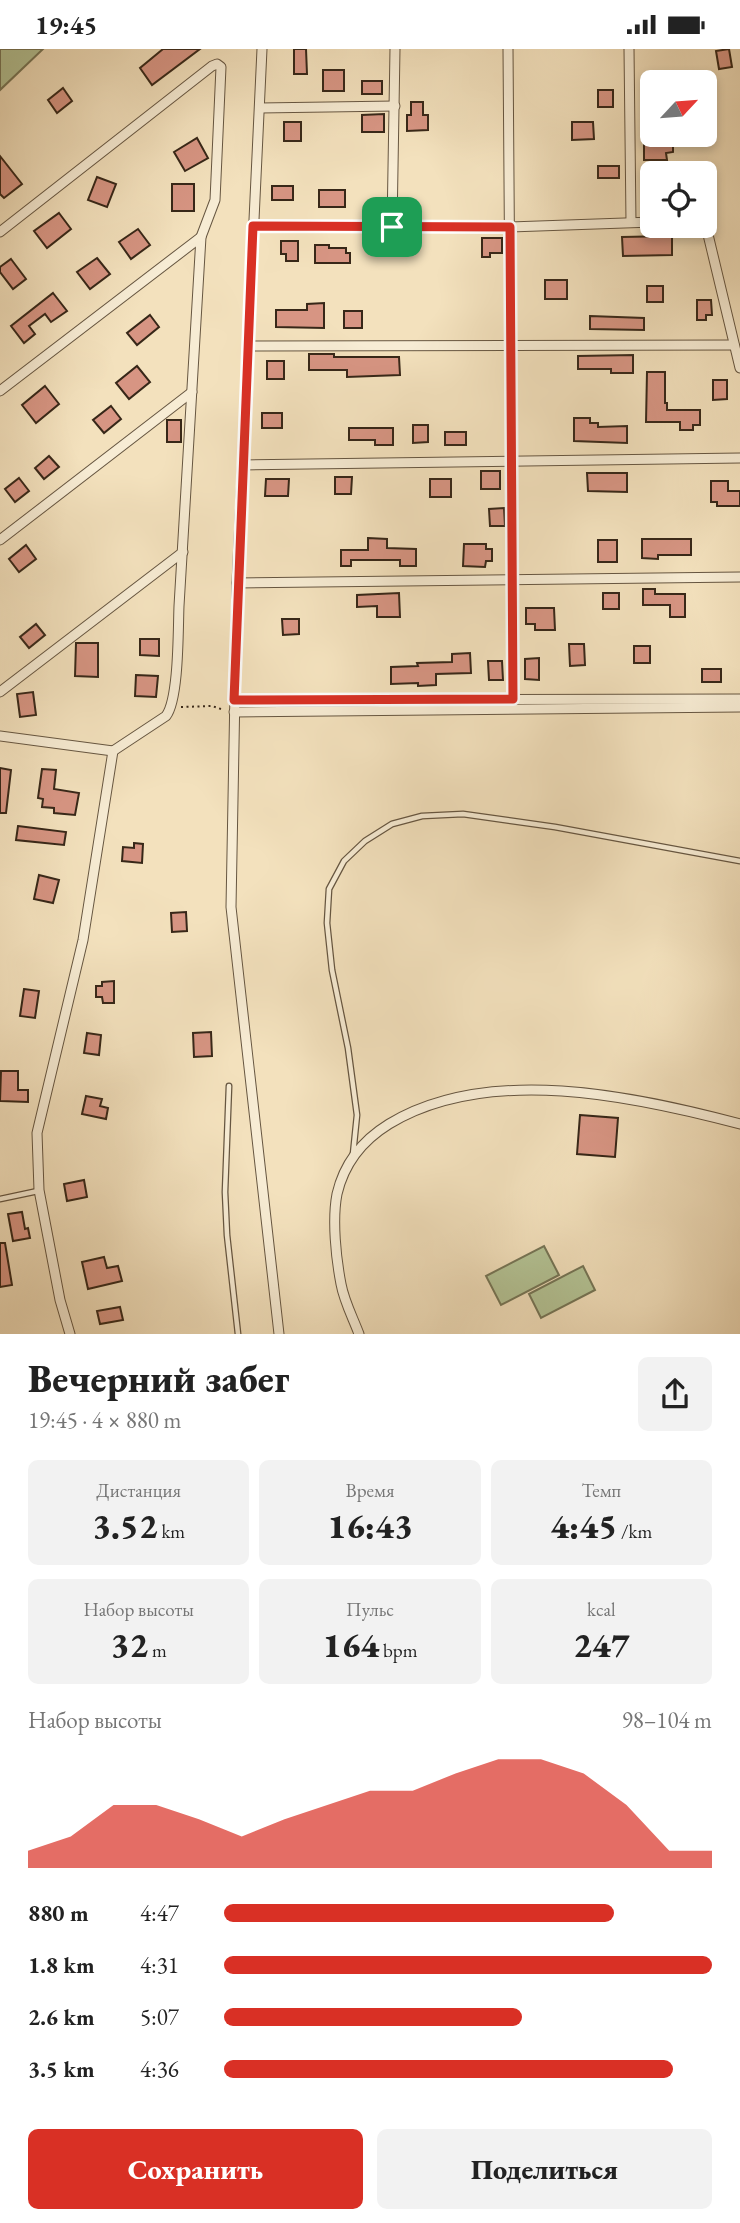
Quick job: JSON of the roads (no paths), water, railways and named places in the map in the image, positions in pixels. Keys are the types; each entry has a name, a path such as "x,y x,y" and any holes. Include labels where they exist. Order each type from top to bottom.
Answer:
{"street":[{"path":"262,49 237,583 231,907 279,1334"},
{"path":"392,227 395,49"},
{"path":"508,49 513,699"},
{"path":"629,49 631,222"},
{"path":"0,232 217,64 221,67 215,200 201,237 171,710 113,751 0,736"},
{"path":"260,108 395,106"},
{"path":"253,226 510,227 640,222"},
{"path":"0,391 201,237"},
{"path":"709,238 740,368"},
{"path":"248,346 734,345"},
{"path":"0,540 192,392"},
{"path":"243,465 740,458"},
{"path":"0,692 183,552"},
{"path":"237,583 740,577"},
{"path":"234,700 740,699"},
{"path":"234,712 740,707"},
{"path":"70,1334 60,1300 39,1191 37,1133 83,940 113,751"},
{"path":"359,1334 341,1286 335,1235 337,1194 353,1155 374,1134 409,1112 452,1098 503,1091 558,1090 681,1108 740,1124"}],"lane":[{"path":"353,1155 357,1115 348,1048 332,970 327,923 329,889 344,861 365,841 392,824 402,821 422,816 463,814 555,827 740,861"},
{"path":"229,1086 225,1192 238,1334"},
{"path":"0,1199 39,1191"}]}
